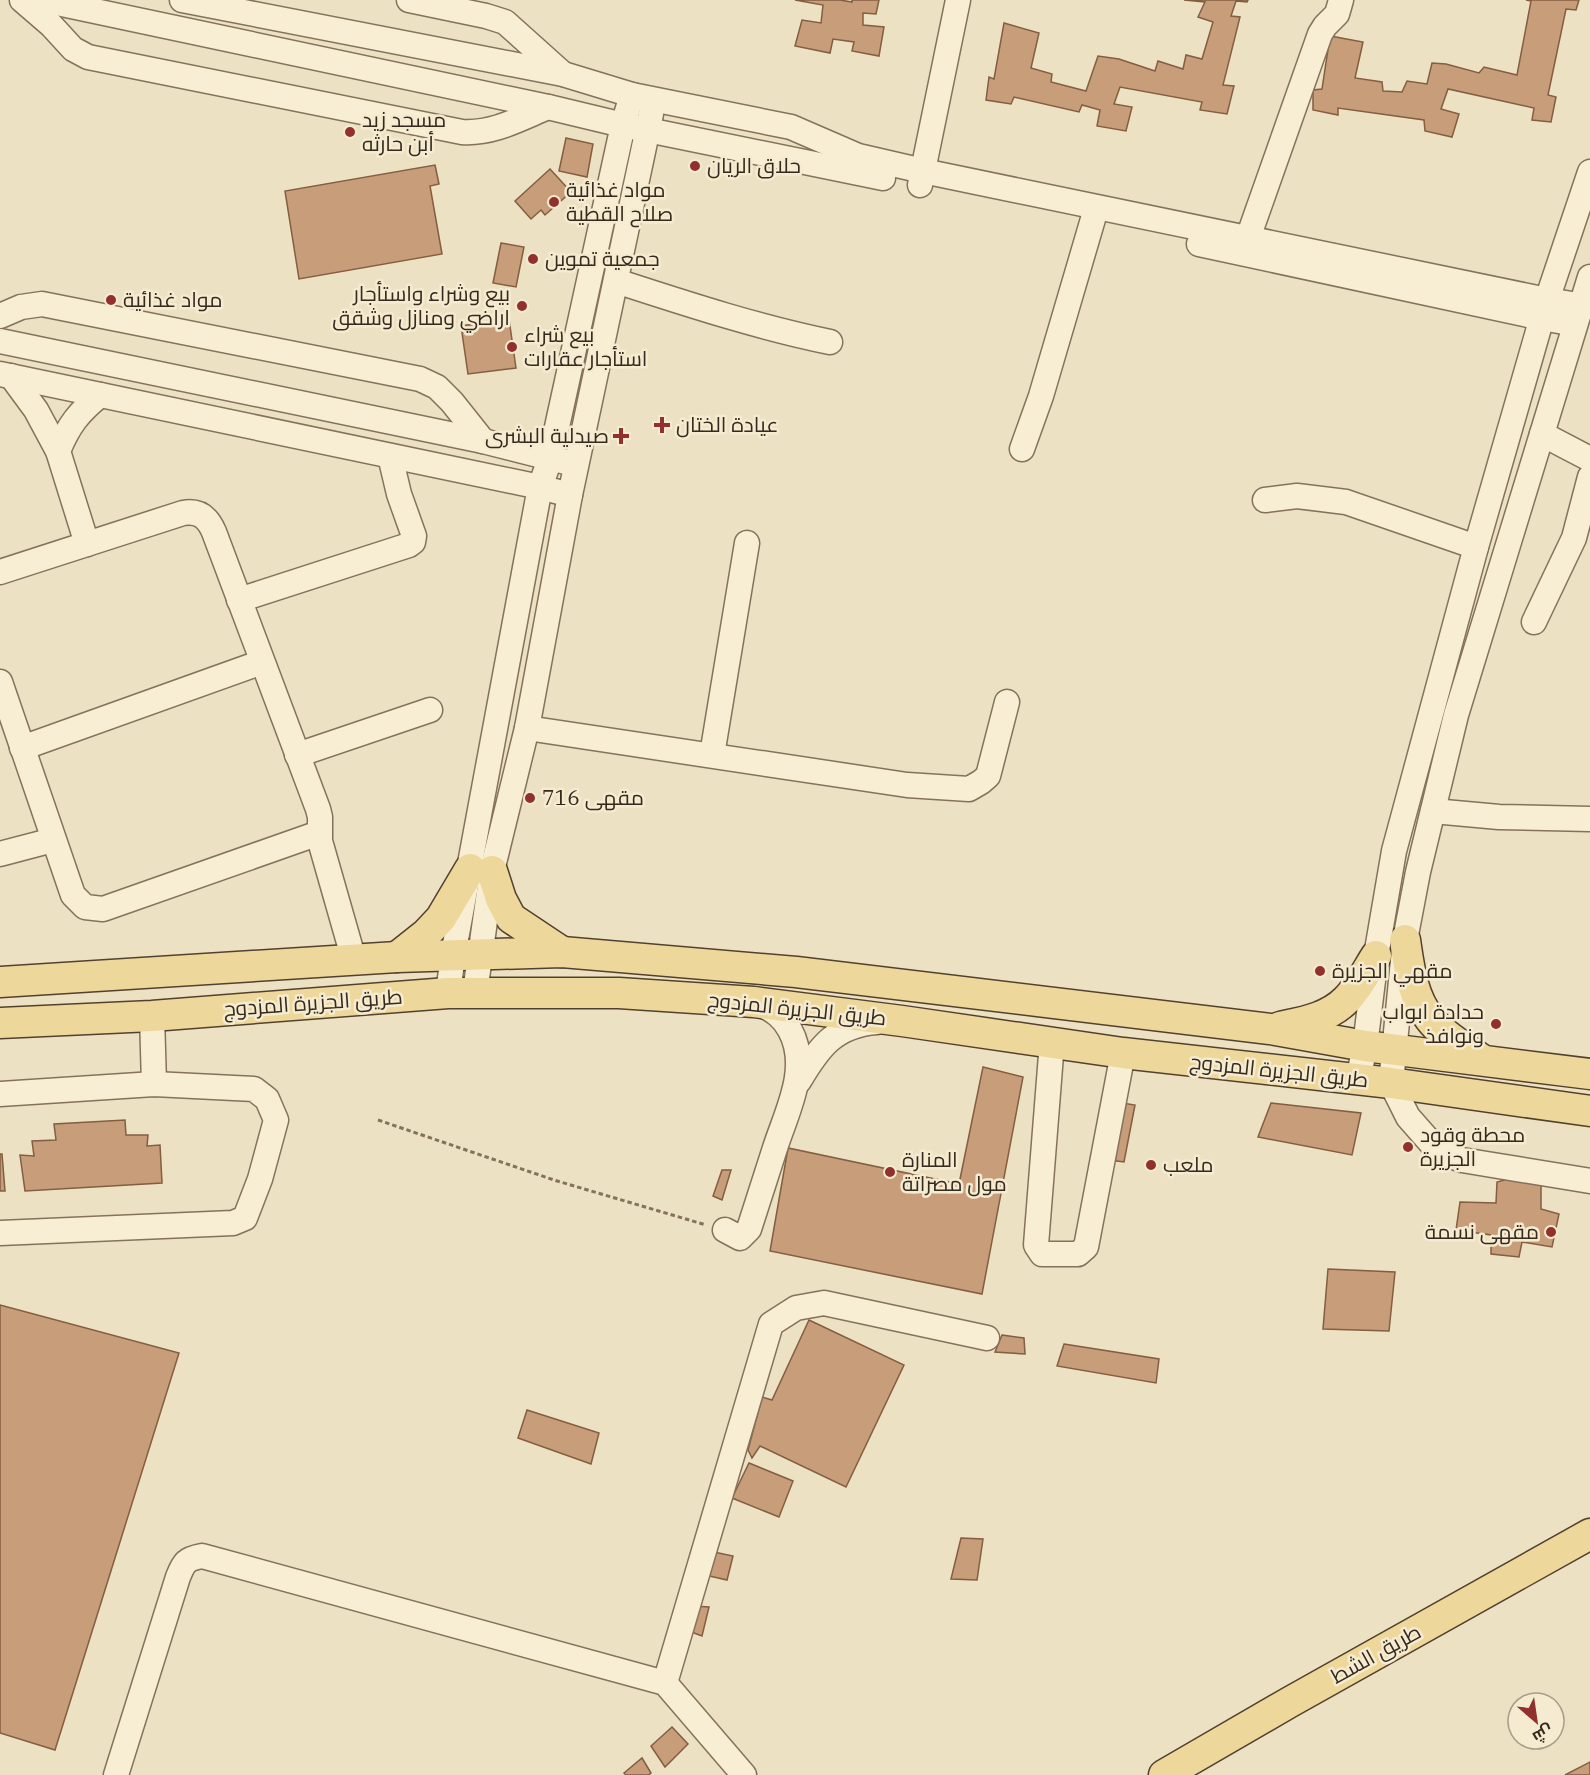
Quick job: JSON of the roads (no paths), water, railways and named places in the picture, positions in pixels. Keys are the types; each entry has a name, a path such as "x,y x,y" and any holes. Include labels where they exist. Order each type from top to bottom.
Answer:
{"main road":[{"path":"397,957 426,934 481,870 511,918 562,952"},
{"path":"1405,940 1410,975 1420,1003 1431,1021 1485,1061"},
{"name":"طريق الجزيرة المزدوج","path":"0,982 397,957 562,952 796,972 1270,1029 1365,1046 1590,1074"},
{"path":"1270,1029 1308,1021 1328,1013 1346,1000 1376,956"},
{"name":"طريق الجزيرة المزدوج","path":"0,1023 152,1016 461,993 619,993 754,1002 1123,1053 1391,1083 1590,1111"},
{"name":"طريق الشط","path":"1164,1775 1590,1534"}],"street":[{"path":"22,0 51,25 73,49 88,57 111,62 462,132 478,133 498,128 548,107"},
{"path":"43,0 647,130 1248,238 1544,309"},
{"path":"182,0 563,74 644,98 791,128 858,156 922,178 1228,251 1544,309 1582,312"},
{"path":"409,0 505,22 563,74"},
{"path":"922,178 958,0"},
{"path":"1248,238 1320,34 1337,15 1341,0"},
{"path":"461,993 540,487 550,459 623,125 644,98"},
{"path":"481,870 527,728 570,495 647,130 644,98"},
{"path":"1359,1080 1376,956 1394,851 1476,547 1544,309 1590,172"},
{"path":"1022,449 1044,384 1093,219"},
{"path":"1590,278 1582,312 1542,434 1456,716 1418,872 1405,940 1391,1083 1408,1117 1438,1151 1462,1160 1590,1181"},
{"path":"616,281 723,315 830,342"},
{"path":"0,316 21,308 42,304 420,379 437,387 483,441"},
{"path":"0,341 483,441 577,464"},
{"path":"6,375 570,495"},
{"path":"6,375 36,410 58,451 87,544"},
{"path":"58,451 68,429 82,410 100,395"},
{"path":"1542,434 1590,459"},
{"path":"239,600 413,542 414,536 399,494 390,456"},
{"path":"1534,622 1574,538 1590,477"},
{"path":"1265,500 1297,496 1346,502 1476,547"},
{"path":"0,572 183,513 195,512 207,519 320,817 320,841 354,960"},
{"path":"712,755 747,543"},
{"path":"22,748 262,662"},
{"path":"0,682 73,895 85,907 103,909 319,833"},
{"path":"527,728 907,785 969,789 988,776 1007,702"},
{"path":"297,755 430,710"},
{"path":"1433,811 1499,817 1590,819"},
{"path":"0,854 53,840"},
{"path":"725,1230 740,1238 749,1229 796,1086 799,1059 795,1039 780,1016 772,1009 754,1002"},
{"path":"152,1016 154,1084"},
{"path":"796,1086 814,1055 827,1041 840,1033 856,1025 902,1021"},
{"path":"1053,1042 1036,1245 1042,1254 1078,1254 1086,1247 1123,1053"},
{"path":"0,1094 154,1084 254,1089 267,1099 276,1120 260,1179 245,1218 233,1223 0,1233"},
{"path":"665,1683 771,1324 796,1308 824,1303 987,1338"},
{"path":"116,1775 178,1577 184,1563 190,1558 202,1556 665,1683 744,1775"}],"place":[{"name":"مسجد زيد أبن حارثه","path":"350,132"},
{"name":"حلاق الريان","path":"695,166"},
{"name":"مواد غذائية صلاح القطية","path":"554,202"},
{"name":"جمعية تموين","path":"533,259"},
{"name":"مواد غذائية","path":"111,300"},
{"name":"بيع وشراء واستأجار اراضي ومنازل وشقق","path":"522,306"},
{"name":"بيع شراء استأجار عقارات","path":"512,347"},
{"name":"عيادة الختان","path":"662,425"},
{"name":"صيدلية البشرى","path":"621,436"},
{"name":"مقهى 716","path":"530,798"},
{"name":"مقهي الجزيرة","path":"1320,971"},
{"name":"حدادة ابواب ونوافذ","path":"1496,1024"},
{"name":"محطة وقود الجزيرة","path":"1408,1147"},
{"name":"ملعب","path":"1151,1165"},
{"name":"المنارة مول مصراتة","path":"890,1172"},
{"name":"مقهى نسمة","path":"1551,1232"}]}
